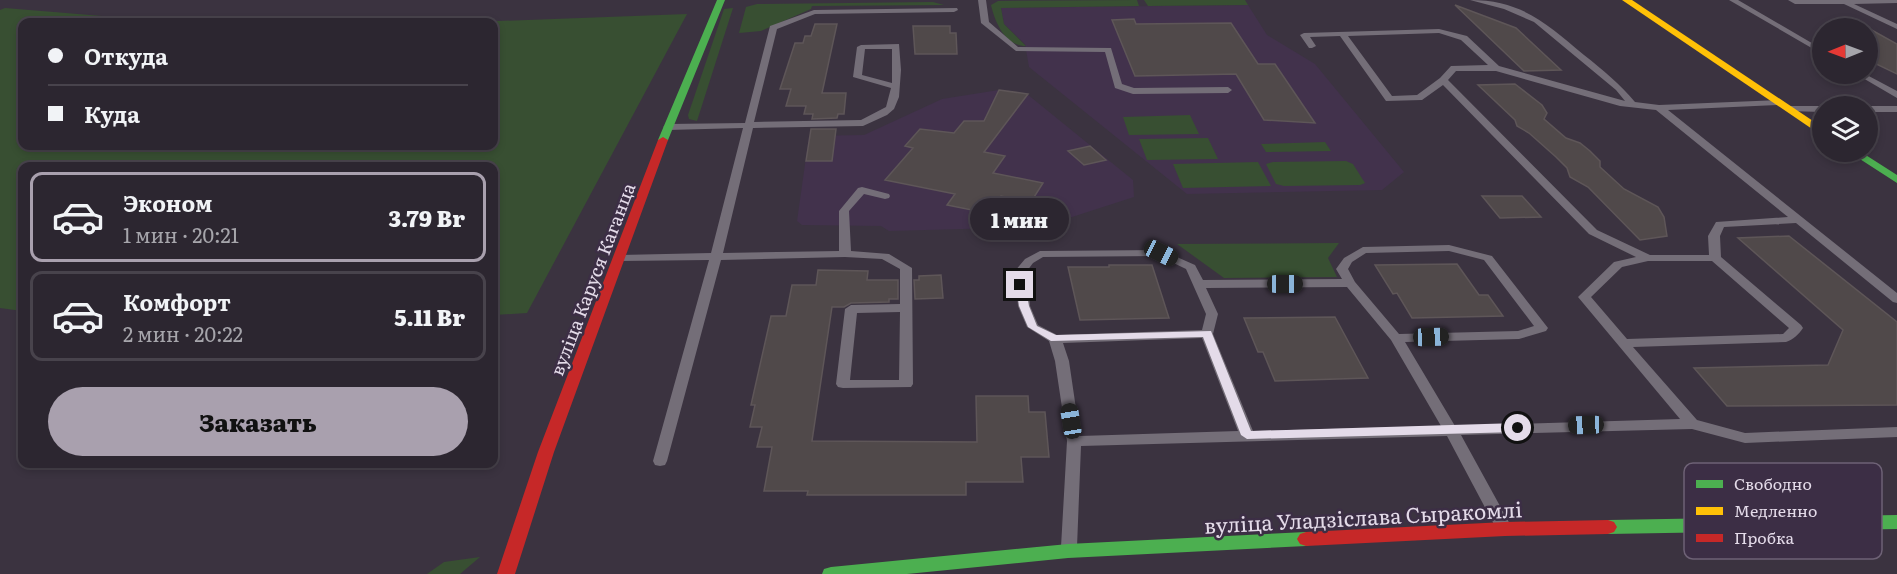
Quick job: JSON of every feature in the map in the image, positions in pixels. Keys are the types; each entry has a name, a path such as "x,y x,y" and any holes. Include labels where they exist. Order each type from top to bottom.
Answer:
{"street":[{"name":"вуліца Каруся Каганца","path":"506,574 536,478 669,127 721,0"},
{"path":"1626,0 1812,124"},
{"path":"1869,162 1897,180"},
{"name":"вуліца Уладзіслава Сыракомлі","path":"1882,522 1897,522"},
{"name":"вуліца Уладзіслава Сыракомлі","path":"831,574 1068,551 1505,529 1684,526"}],"lane":[{"path":"982,0 985,23 1016,49 1108,50 1118,86 1133,91 1228,90"},
{"path":"1473,0 1506,7 1537,20 1619,88 1632,104"},
{"path":"1733,0 1812,46"},
{"path":"1792,0 1795,2 1897,1"},
{"path":"1844,2 1897,27"},
{"path":"660,461 716,257 773,28 814,12 954,10"},
{"path":"1312,46 1304,35 1439,32 1464,38 1496,68"},
{"path":"1343,35 1389,99 1419,98 1443,80 1454,68 1496,68 1632,104 1659,108 1784,105 1812,108"},
{"path":"669,127 863,123 889,109 894,98 895,86 896,46 861,47 857,77 895,86"},
{"path":"1443,80 1593,232 1648,258"},
{"path":"1878,84 1897,95"},
{"path":"1659,108 1897,299"},
{"path":"1878,109 1897,110"},
{"path":"845,254 844,211 862,190 885,196"},
{"path":"1715,258 1714,236 1720,224 1797,220"},
{"path":"1396,338 1519,335 1542,328 1488,258 1449,248 1363,250 1348,260 1342,269 1350,283 1396,338 1451,430 1505,529"},
{"path":"1207,334 1055,339 1033,327 1023,299 1021,271 1029,261 1040,254 1161,253 1191,267 1212,314 1207,334 1247,435"},
{"path":"620,258 845,254 885,256 906,268 906,384 843,384 851,309 905,308"},
{"path":"1622,343 1786,338 1797,328 1715,258 1648,258 1618,264 1584,297 1622,343 1692,424"},
{"path":"1198,284 1350,283"},
{"path":"1055,339 1062,361 1074,441 1068,551"},
{"path":"1074,441 1692,424 1745,438 1897,432"}],"shaded area":[{"path":"1248,5 1267,35 1315,64 1404,172 1382,190 1187,194 1029,67 1025,44 1004,24 1001,8"},
{"path":"999,90 1027,94 1133,180 1134,197 1041,227 889,231 881,226 802,225 797,221 809,136 864,135 942,99"}],"green space":[{"path":"1137,0 1139,6 1001,8 1004,24 1026,46 1007,38 995,19 991,5 998,1"},
{"path":"1144,0 1245,0 1248,5 1148,6"},
{"path":"933,2 944,5 812,6 811,9 761,31 739,33 746,7 757,4"},
{"path":"5,8 126,18 18,18 18,150 498,150 498,21 687,14 527,313 498,315 498,162 18,162 18,310 0,308 0,10"},
{"path":"733,8 697,121 689,119 688,115 724,9"},
{"path":"1190,115 1199,134 1129,135 1123,117"},
{"path":"1208,138 1218,159 1147,160 1139,139"},
{"path":"1325,142 1331,151 1266,152 1261,144"},
{"path":"1346,161 1353,164 1365,183 1360,185 1284,186 1276,184 1266,164 1273,162"},
{"path":"1258,162 1271,186 1183,188 1173,164"},
{"path":"1339,243 1328,258 1337,277 1224,278 1177,244"},
{"path":"480,557 460,574 427,574 444,562"}],"building":[{"path":"1455,5 1516,28 1561,70 1524,71"},
{"path":"1134,19 1136,24 1231,23 1258,64 1275,64 1315,123 1264,120 1236,74 1135,76 1112,20"},
{"path":"815,24 837,24 822,93 846,93 844,114 838,114 837,118 812,119 813,114 804,114 806,106 786,106 791,89 780,89 795,43 803,43 805,36 811,36"},
{"path":"913,26 950,26 950,33 956,33 957,54 915,54"},
{"path":"1878,34 1897,44 1897,74 1878,65"},
{"path":"1515,84 1542,105 1547,113 1544,119 1566,138 1580,143 1590,151 1600,161 1600,167 1624,189 1658,207 1664,217 1667,236 1640,240 1588,187 1570,177 1567,168 1556,157 1529,133 1517,126 1515,120 1478,85"},
{"path":"999,90 1028,94 984,152 1005,156 993,173 1043,183 1031,202 1001,196 990,212 982,212 947,205 955,194 885,180 913,148 905,146 920,129 954,133 964,121 984,121"},
{"path":"811,129 836,129 832,161 806,161"},
{"path":"1090,146 1106,160 1084,165 1068,151"},
{"path":"1482,196 1522,196 1541,217 1500,218"},
{"path":"1789,236 1897,322 1897,405 1727,406 1694,368 1828,365 1843,330 1738,238"},
{"path":"1457,264 1479,295 1488,295 1503,316 1412,318 1397,293 1393,294 1375,265"},
{"path":"1109,265 1152,265 1169,318 1080,320 1068,267 1109,267"},
{"path":"818,270 868,271 867,280 898,280 898,299 889,299 889,302 851,303 844,307 832,307 812,441 977,442 976,396 1028,396 1029,412 1045,412 1049,457 1021,457 1023,482 966,482 966,495 807,495 808,491 764,491 772,447 757,447 762,427 750,427 755,405 751,405 771,316 786,316 792,285 816,285"},
{"path":"941,275 943,298 915,299 914,280 919,280 919,276"},
{"path":"1335,317 1368,378 1275,381 1263,352 1258,352 1244,318"}],"traffic: fast":[{"path":"663,140 721,0"},
{"path":"1869,162 1897,180"},
{"path":"1882,522 1897,522"},
{"path":"1608,527 1684,526"},
{"path":"831,574 1068,551 1306,539"}],"traffic: slow":[{"path":"1626,0 1812,124"}],"traffic: jam":[{"path":"506,574 546,452 663,140"},
{"path":"1306,539 1505,529 1608,527"}],"route":[{"path":"1020,285 1024,306 1033,327 1055,339 1207,334 1247,435 1518,428"}]}
